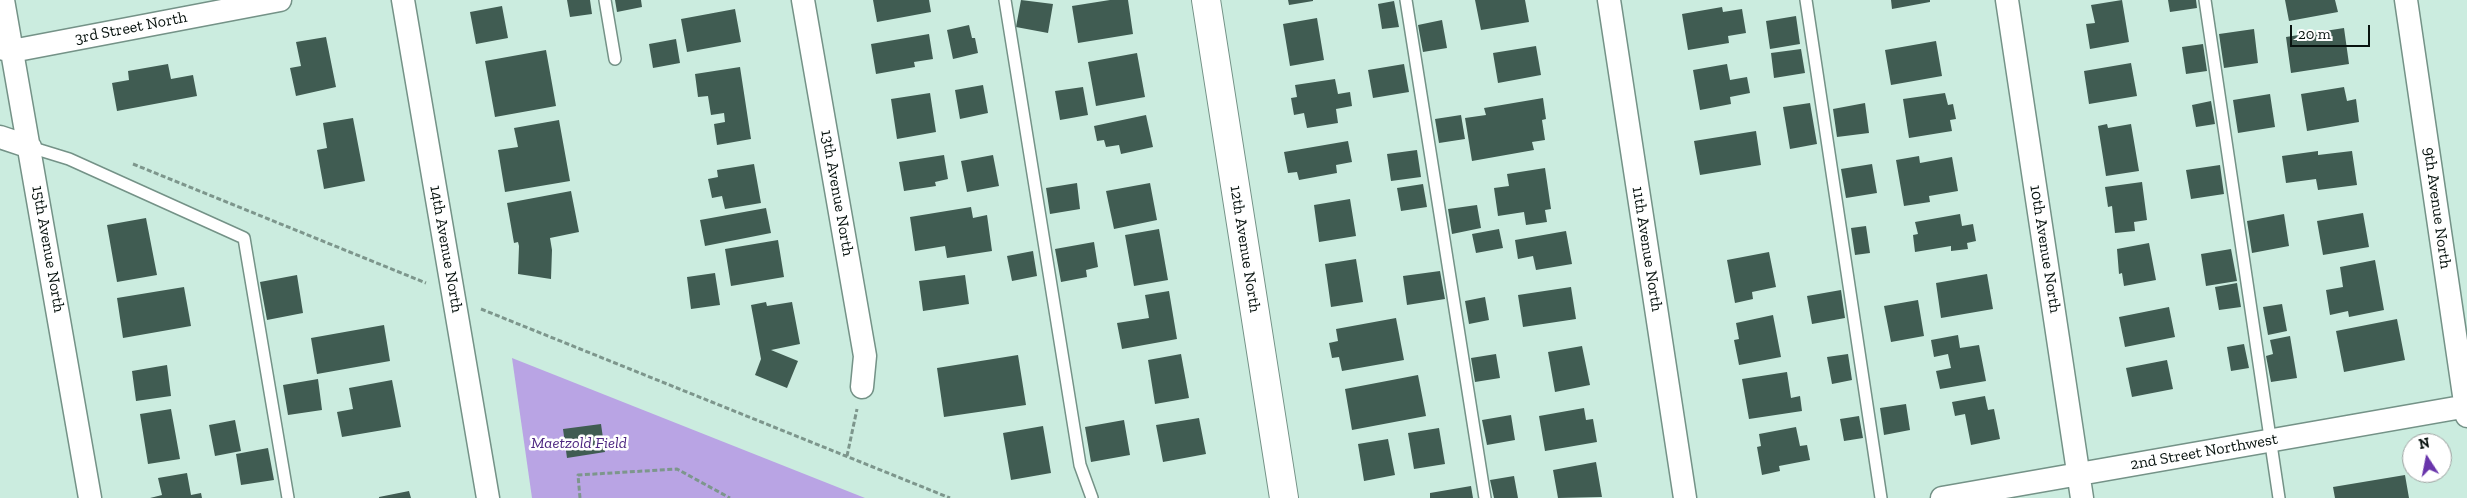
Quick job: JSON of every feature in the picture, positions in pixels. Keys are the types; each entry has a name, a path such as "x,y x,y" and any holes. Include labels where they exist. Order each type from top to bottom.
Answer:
{"street":[{"name":"15th Avenue North","path":"3,0 6,50 30,147 90,498"},
{"name":"3rd Street North","path":"6,50 205,7 280,0"},
{"name":"14th Avenue North","path":"403,0 488,498"},
{"name":"13th Avenue North","path":"803,0 865,356 862,387"},
{"name":"12th Avenue North","path":"1206,0 1284,498"},
{"name":"11th Avenue North","path":"1609,0 1685,498"},
{"name":"10th Avenue North","path":"2007,0 2082,498"},
{"name":"9th Avenue North","path":"2406,0 2466,410"},
{"path":"0,137 30,147"},
{"name":"2nd Street Northwest","path":"1942,498 2271,440 2466,410"}],"lane":[{"path":"605,0 615,60"},
{"path":"1006,0 1080,465 1092,498"},
{"path":"1406,0 1485,498"},
{"path":"1806,0 1881,498"},
{"path":"2204,0 2280,498"},
{"path":"30,147 69,159 244,238 288,498"}],"path":[{"path":"129,163 430,285"},
{"path":"482,309 950,498"},
{"path":"846,456 862,387"},
{"path":"580,498 578,475 678,469 730,498"}],"green space":[{"name":"Maetzold Field","path":"512,358 865,498 532,498"}],"building":[{"path":"567,0 590,0 592,14 570,17"},
{"path":"615,0 641,0 642,7 617,12"},
{"path":"873,0 929,0 931,12 877,22"},
{"path":"1021,0 1053,4 1048,33 1016,27"},
{"path":"1110,0 1128,0 1133,34 1078,43 1072,6"},
{"path":"1288,0 1313,0 1313,1 1289,5"},
{"path":"1475,0 1525,0 1529,22 1481,30"},
{"path":"1891,0 1930,0 1930,2 1892,9"},
{"path":"2122,0 2129,42 2090,49 2086,24 2095,23 2091,5"},
{"path":"2168,0 2196,0 2197,8 2170,12"},
{"path":"2285,0 2335,0 2338,12 2289,21"},
{"path":"1394,1 1399,27 1382,29 1378,4"},
{"path":"502,6 508,38 476,44 470,12"},
{"path":"1722,7 1723,12 1742,9 1746,33 1728,36 1729,43 1688,50 1682,14"},
{"path":"735,9 741,42 687,52 681,19"},
{"path":"1796,16 1800,44 1770,49 1766,21"},
{"path":"1317,18 1324,60 1290,66 1283,24"},
{"path":"1442,20 1447,48 1423,52 1418,25"},
{"path":"969,25 972,38 975,38 978,53 953,59 947,30"},
{"path":"2344,28 2349,64 2291,73 2286,37"},
{"path":"2254,29 2258,63 2224,68 2219,34"},
{"path":"929,34 933,59 914,62 915,67 876,74 871,44"},
{"path":"326,37 336,87 296,96 290,68 301,66 296,42"},
{"path":"676,39 680,63 653,68 649,44"},
{"path":"1936,41 1942,76 1891,85 1885,50"},
{"path":"2203,44 2207,71 2186,74 2182,47"},
{"path":"1536,46 1541,75 1498,83 1493,53"},
{"path":"1801,49 1805,73 1774,78 1771,53"},
{"path":"546,50 556,106 495,117 485,61"},
{"path":"1137,53 1145,97 1096,106 1088,62"},
{"path":"2131,63 2137,96 2089,104 2084,71"},
{"path":"168,64 171,79 193,75 197,96 117,111 112,83 129,80 128,71"},
{"path":"1404,64 1409,92 1373,98 1368,70"},
{"path":"1727,64 1730,80 1747,77 1750,93 1730,97 1731,104 1700,110 1693,70"},
{"path":"740,67 751,139 717,145 714,124 725,122 724,113 711,115 708,96 698,97 695,74"},
{"path":"1335,79 1338,94 1350,92 1352,106 1336,109 1338,123 1307,128 1304,113 1294,115 1291,98 1297,97 1295,85"},
{"path":"983,85 988,113 960,119 955,90"},
{"path":"1083,87 1088,115 1060,120 1055,91"},
{"path":"2344,87 2347,101 2356,99 2359,122 2307,131 2301,94"},
{"path":"930,93 936,132 897,139 891,99"},
{"path":"1945,93 1948,105 1953,104 1956,119 1950,120 1952,131 1909,138 1903,99"},
{"path":"2270,94 2275,127 2238,133 2233,100"},
{"path":"1543,98 1546,119 1542,120 1545,140 1532,142 1534,150 1472,161 1465,118 1486,115 1484,108"},
{"path":"2211,101 2215,124 2196,127 2192,105"},
{"path":"1810,103 1817,144 1790,149 1783,107"},
{"path":"1865,103 1869,133 1837,137 1833,109"},
{"path":"1146,115 1153,147 1121,154 1119,145 1106,147 1104,140 1097,141 1094,126"},
{"path":"1461,115 1465,139 1439,143 1435,119"},
{"path":"353,118 365,181 324,189 317,150 327,148 323,123"},
{"path":"559,120 570,181 505,192 498,150 518,147 514,128"},
{"path":"2107,124 2108,128 2131,124 2139,171 2106,176 2098,126"},
{"path":"1756,131 1761,165 1700,175 1694,141"},
{"path":"1348,141 1352,162 1336,165 1337,173 1299,180 1297,172 1288,173 1284,152"},
{"path":"1417,150 1421,177 1391,181 1387,154"},
{"path":"2318,151 2318,155 2352,151 2357,185 2318,190 2316,179 2286,183 2282,156"},
{"path":"944,155 948,179 935,182 936,186 904,191 899,162"},
{"path":"993,155 999,186 967,192 961,161"},
{"path":"1919,156 1920,163 1952,157 1958,191 1929,196 1930,202 1904,206 1896,160"},
{"path":"754,164 761,203 725,209 722,196 712,198 708,179 718,177 717,170"},
{"path":"1872,164 1877,193 1846,198 1841,169"},
{"path":"2220,165 2224,194 2191,199 2186,170"},
{"path":"1545,168 1551,209 1545,210 1547,222 1526,225 1524,212 1498,216 1494,188 1509,186 1507,174"},
{"path":"2142,182 2147,220 2134,222 2135,231 2115,233 2112,206 2108,207 2105,187"},
{"path":"1077,183 1080,209 1050,214 1046,188"},
{"path":"1150,183 1157,220 1114,229 1106,191"},
{"path":"1423,184 1427,207 1401,211 1397,188"},
{"path":"571,191 579,232 550,238 552,250 551,279 518,274 519,246 518,242 514,243 507,203"},
{"path":"1350,199 1356,236 1319,242 1314,205"},
{"path":"1477,205 1481,228 1452,234 1448,209"},
{"path":"971,207 973,218 987,215 992,251 947,258 945,246 915,251 910,217"},
{"path":"766,208 771,233 705,246 700,220"},
{"path":"2363,213 2369,247 2323,255 2317,221"},
{"path":"1960,214 1962,226 1973,224 1976,241 1967,243 1968,249 1951,251 1951,246 1915,252 1913,235 1918,234 1915,222"},
{"path":"2284,214 2289,246 2252,253 2247,221"},
{"path":"146,218 157,275 117,282 107,225"},
{"path":"1866,226 1870,253 1855,255 1851,228"},
{"path":"1159,229 1168,280 1134,286 1125,235"},
{"path":"1499,229 1503,248 1476,253 1472,234"},
{"path":"1566,231 1572,264 1536,270 1533,256 1518,259 1515,240"},
{"path":"778,240 784,277 731,286 725,249"},
{"path":"1094,242 1098,267 1086,270 1087,277 1061,282 1055,249"},
{"path":"2149,243 2156,280 2124,286 2122,273 2119,274 2117,249"},
{"path":"2231,249 2237,281 2206,286 2201,254"},
{"path":"1033,251 1037,276 1012,281 1007,256"},
{"path":"1769,252 1776,287 1752,292 1753,299 1735,303 1727,260"},
{"path":"1356,259 1363,302 1331,307 1325,264"},
{"path":"2375,260 2384,310 2349,317 2348,311 2330,315 2326,290 2343,287 2340,267"},
{"path":"1440,271 1445,299 1407,305 1403,276"},
{"path":"715,273 720,305 691,309 687,277"},
{"path":"1987,274 1993,309 1941,318 1936,283"},
{"path":"297,275 303,313 267,320 260,282"},
{"path":"965,275 969,304 923,311 919,281"},
{"path":"2237,283 2241,307 2219,310 2215,287"},
{"path":"184,287 191,326 123,338 117,298"},
{"path":"1571,287 1576,319 1523,327 1518,295"},
{"path":"1841,290 1845,318 1812,324 1807,296"},
{"path":"1169,291 1177,339 1122,349 1117,323 1149,318 1145,295"},
{"path":"1485,297 1489,320 1469,324 1465,301"},
{"path":"1918,300 1924,336 1891,342 1884,306"},
{"path":"766,302 767,306 792,302 800,344 771,350 798,361 787,388 755,375 761,359 751,305"},
{"path":"2282,304 2287,331 2268,335 2263,307"},
{"path":"2169,307 2175,337 2125,347 2119,317"},
{"path":"1773,315 1781,357 1739,365 1734,340 1739,339 1736,323"},
{"path":"1396,318 1404,360 1342,371 1339,357 1332,358 1329,343 1338,341 1336,329"},
{"path":"2397,319 2405,360 2344,372 2336,331"},
{"path":"384,325 390,361 317,374 311,338"},
{"path":"1958,335 1960,348 1979,345 1986,381 1940,389 1936,371 1951,368 1948,354 1934,357 1931,340"},
{"path":"2290,336 2297,378 2271,382 2266,356 2273,354 2270,340"},
{"path":"2244,344 2249,368 2231,371 2227,347"},
{"path":"1582,346 1590,385 1555,392 1548,352"},
{"path":"1181,354 1189,398 1155,404 1148,360"},
{"path":"1496,354 1500,378 1475,382 1471,358"},
{"path":"1848,354 1852,380 1832,384 1827,357"},
{"path":"1018,355 1026,405 944,417 937,368"},
{"path":"2167,360 2173,389 2132,397 2126,368"},
{"path":"167,365 171,396 136,401 132,371"},
{"path":"1787,372 1791,398 1800,396 1802,411 1749,419 1742,379"},
{"path":"1418,375 1426,416 1352,430 1345,389"},
{"path":"318,379 322,410 288,415 283,385"},
{"path":"392,380 401,427 342,437 337,412 353,409 349,388"},
{"path":"1985,396 1988,410 1994,409 2000,439 1971,445 1965,414 1955,416 1952,402"},
{"path":"1906,404 1910,430 1884,435 1880,408"},
{"path":"1584,408 1586,420 1593,419 1597,442 1545,451 1539,416"},
{"path":"171,409 180,459 148,464 140,414"},
{"path":"1511,415 1515,440 1487,445 1482,420"},
{"path":"1859,416 1863,438 1844,441 1840,419"},
{"path":"1199,418 1206,454 1163,462 1156,425"},
{"path":"235,420 241,451 215,456 209,425"},
{"path":"1124,420 1130,455 1091,462 1085,427"},
{"path":"601,424 605,452 567,458 563,429"},
{"path":"1043,426 1051,473 1011,480 1003,433"},
{"path":"1796,427 1800,446 1807,445 1810,460 1779,466 1780,471 1762,475 1757,447 1761,446 1759,434"},
{"path":"1439,428 1445,464 1414,469 1408,433"},
{"path":"1388,439 1395,475 1364,481 1358,444"},
{"path":"268,448 274,480 241,485 236,454"},
{"path":"1596,462 1602,497 1558,498 1553,470"},
{"path":"187,473 191,495 201,493 202,498 150,498 162,495 158,478"},
{"path":"1514,476 1518,498 1494,498 1490,480"},
{"path":"2402,476 2402,483 2406,483 2409,498 2335,498 2333,487"},
{"path":"1471,486 1473,498 1430,498 1430,493"},
{"path":"409,491 411,498 379,498 379,497"}]}
